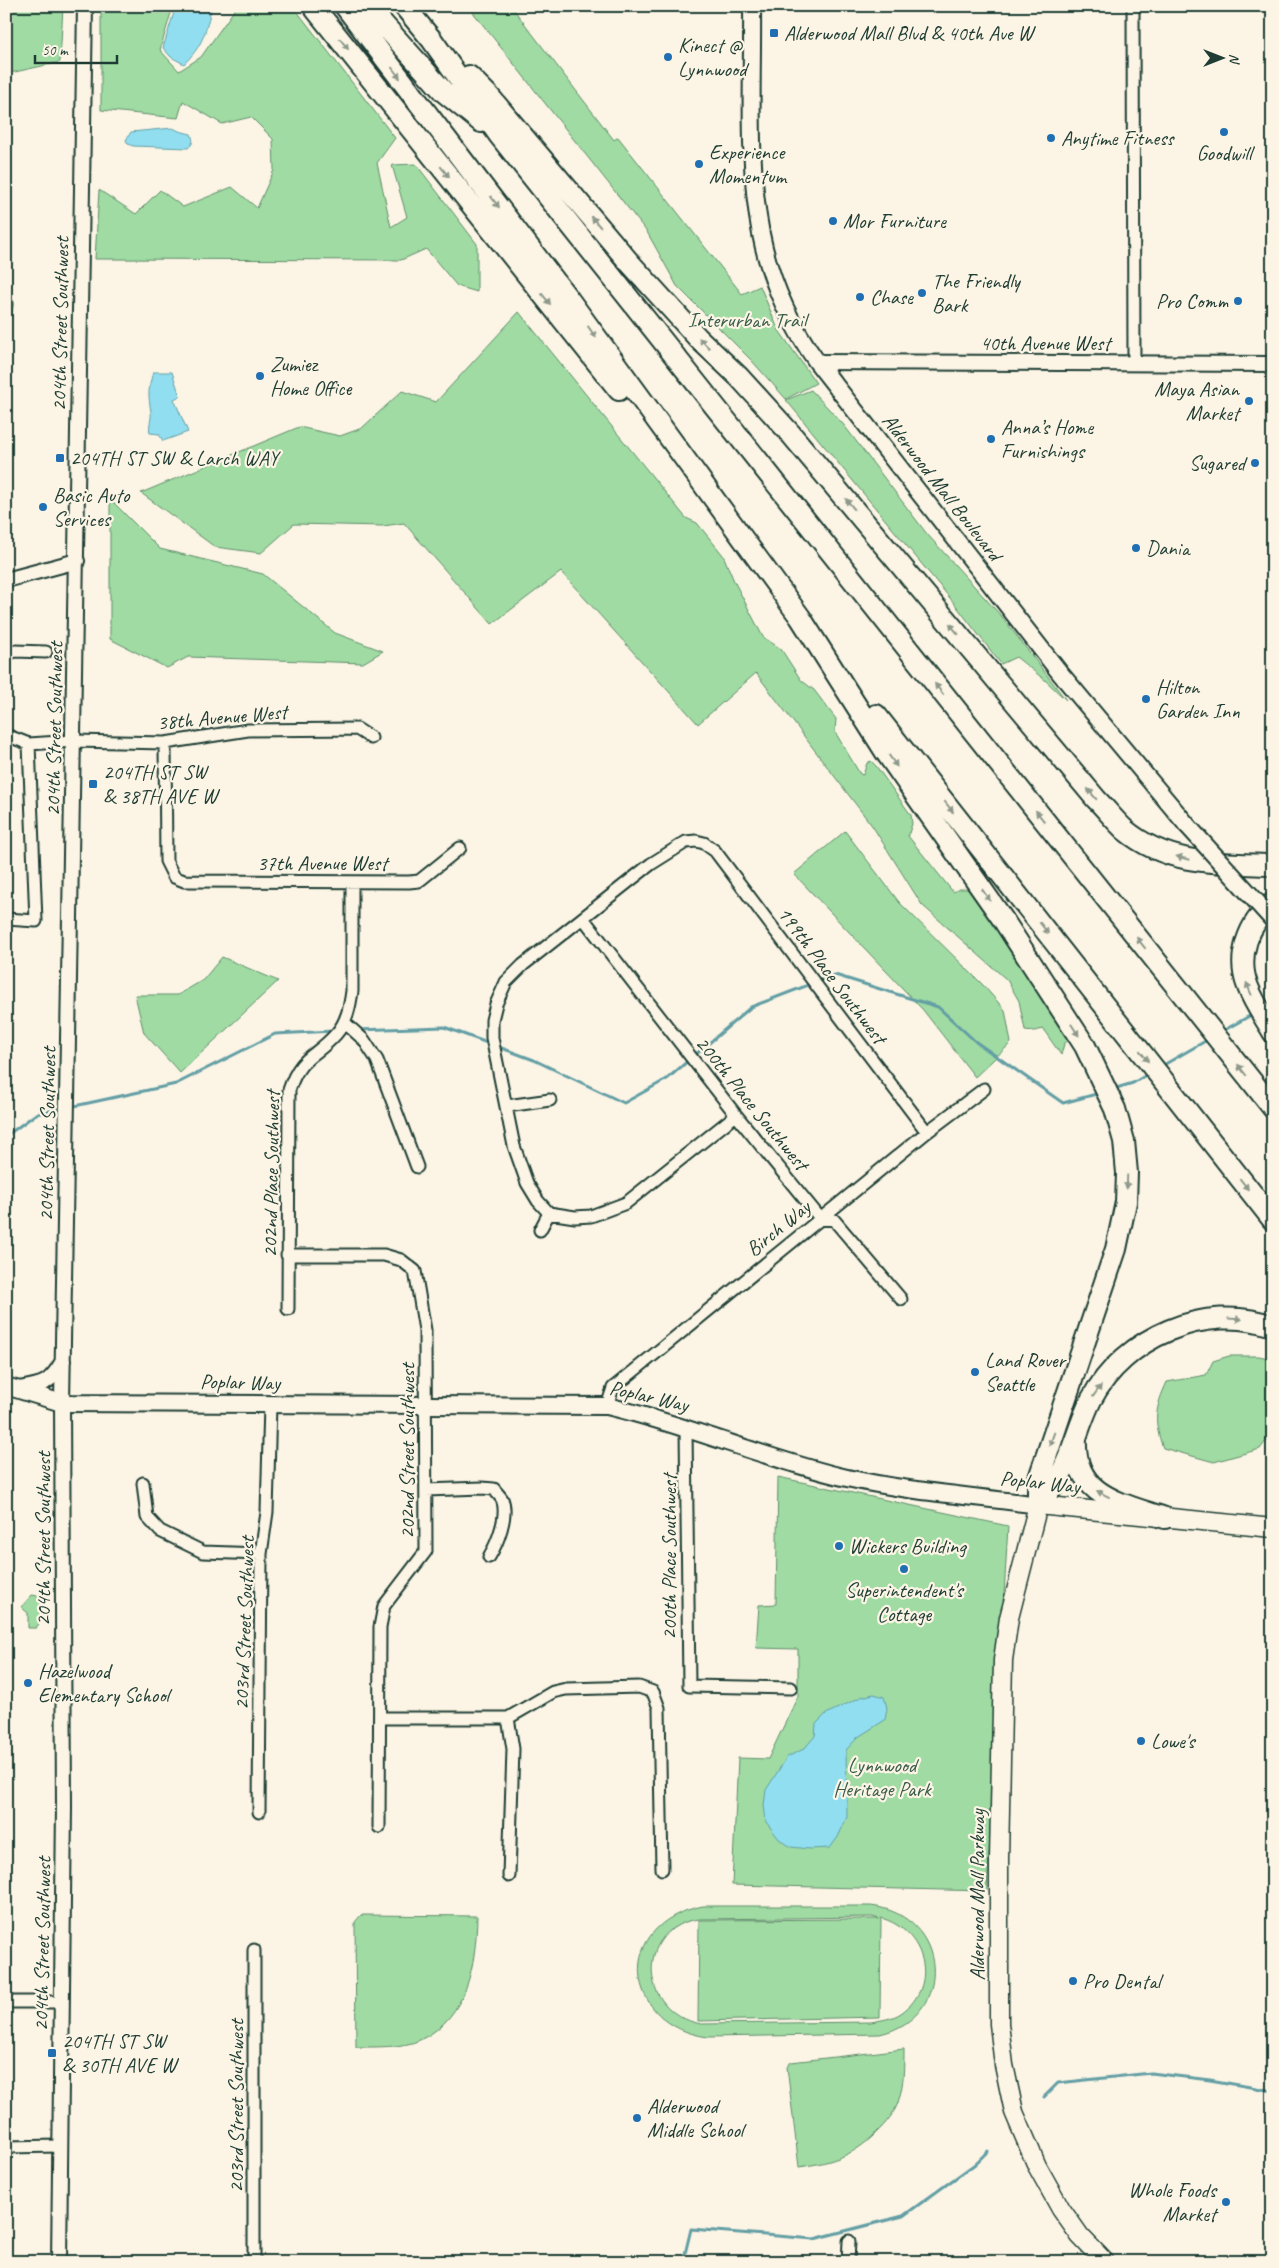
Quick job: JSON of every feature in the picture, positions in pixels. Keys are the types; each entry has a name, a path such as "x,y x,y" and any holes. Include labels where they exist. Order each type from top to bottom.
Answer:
{"highway":[{"path":"313,6 800,618 1273,1220"},
{"path":"345,6 567,297 800,618 885,751 1004,921 1085,1046 1115,1109 1124,1141 1127,1173 1123,1222 1116,1249 1038,1481 1038,1505"},
{"path":"367,6 444,92 499,135"},
{"path":"404,6 432,40 499,135 1273,1108"},
{"path":"432,40 489,96 630,262 698,338 739,377 790,433 1096,799 1125,830 1165,853 1187,860 1210,863 1273,864"},
{"path":"1273,903 1257,918 1249,932 1243,957 1247,985 1273,1032"},
{"path":"1038,1505 1058,1480 1091,1399 1109,1375 1128,1355 1168,1330 1210,1319 1248,1320 1273,1326"},
{"path":"1077,1435 1077,1464 1082,1475 1093,1488 1134,1508 1165,1518"}],"main road":[{"name":"Alderwood Mall Boulevard","path":"752,6 754,164 761,233 767,260 784,305 798,333 817,362 1066,680 1187,825 1273,920"},
{"name":"Poplar Way","path":"12,1388 62,1403 427,1407 607,1406 686,1428 756,1452 846,1477 917,1491 1273,1528"},
{"name":"Alderwood Mall Parkway","path":"1038,1505 1009,1618 1003,1660 998,1859 999,2024 1004,2065 1014,2112 1037,2166 1061,2209 1080,2236 1105,2262"}],"street":[{"name":"204th Street Southwest","path":"59,2262 64,1807 62,1403 85,6"},
{"path":"1133,6 1134,363"},
{"name":"40th Avenue West","path":"817,362 1273,364"},
{"path":"6,580 77,561"},
{"path":"6,655 15,651 46,652"},
{"name":"38th Avenue West","path":"29,744 74,741 165,743 248,730 357,729 371,738"},
{"path":"6,735 29,744 36,920 6,919"},
{"name":"37th Avenue West","path":"165,743 166,861 174,877 184,881 419,881 460,848"},
{"name":"199th Place Southwest","path":"583,918 651,864 686,842 696,841 704,843 715,851 927,1132"},
{"name":"202nd Place Southwest","path":"288,1309 289,1090 294,1074 302,1063 336,1034 344,1022 352,991 352,882"},
{"path":"583,918 522,965 506,982 496,1004 492,1020 492,1038 514,1146 527,1183 538,1201 549,1213 575,1217 591,1216 626,1203 736,1115"},
{"name":"200th Place Southwest","path":"583,918 736,1115 820,1218 834,1220 901,1299"},
{"path":"344,1022 364,1040 377,1060 417,1167"},
{"name":"Birch Way","path":"607,1406 613,1388 820,1218 984,1089"},
{"path":"507,1106 550,1100"},
{"path":"540,1230 549,1213"},
{"name":"202nd Street Southwest","path":"287,1255 384,1255 402,1260 415,1271 426,1330 426,1551 384,1606 380,1627 379,1827"},
{"path":"12,1388 47,1382 54,1376 63,1361"},
{"name":"203rd Street Southwest","path":"260,1812 261,1554 267,1512 270,1405"},
{"name":"200th Place Southwest","path":"686,1428 688,1686 791,1688"},
{"path":"143,1483 147,1517 160,1531 203,1552 261,1554"},
{"path":"426,1490 494,1489 503,1500 503,1517 501,1534 489,1557"},
{"path":"380,1718 508,1718 553,1692 566,1689 639,1686 653,1692 659,1708 662,1869"},
{"path":"508,1718 513,1750 509,1876"},
{"name":"203rd Street Southwest","path":"254,1950 254,2262"},
{"path":"6,2002 61,2002"},
{"path":"6,2147 59,2146"},
{"path":"848,2262 849,2241"}],"green space":[{"path":"6,6 63,6 60,62 6,74"},
{"path":"101,6 173,6 160,50 179,71 201,57 237,6 293,6 395,138 377,163 391,227 407,217 392,165 416,164 477,244 477,292 457,286 426,249 401,260 95,259 99,190 136,214 160,190 183,207 232,187 257,208 274,170 273,139 251,117 222,124 183,101 178,118 101,110"},
{"name":"Interurban Trail","path":"468,6 511,6 614,140 618,137 742,294 760,286 778,329 816,383 786,399 752,361 677,286 647,232"},
{"path":"6,296 14,301 6,344"},
{"path":"519,312 686,518 697,523 723,555 734,581 763,637 781,649 801,680 814,690 836,719 835,732 860,774 863,775 867,763 871,761 911,815 912,824 908,836 953,892 960,889 968,889 1006,940 1032,983 1070,1039 1064,1044 1061,1055 1043,1029 1035,1031 1025,1030 1019,1001 1007,980 922,905 873,827 756,673 698,724 561,572 492,624 404,523 383,526 294,524 261,553 215,547 141,493 299,427 340,436 362,428 402,391 436,402"},
{"path":"811,390 843,424 927,534 1003,618 1066,700 1016,657 1001,664 954,603 786,400"},
{"path":"110,499 160,549 263,574 335,633 383,651 363,663 188,657 167,668 110,639"},
{"path":"845,831 899,902 982,984 1005,1010 1011,1043 975,1077 923,1010 794,874"},
{"path":"222,957 278,981 180,1073 144,1033 135,995 178,995 203,980"},
{"path":"1229,1356 1259,1356 1273,1359 1273,1432 1260,1449 1214,1462 1163,1448 1158,1430 1157,1415 1160,1399 1167,1382 1206,1375 1213,1361"},
{"name":"Lynnwood Heritage Park","path":"778,1477 1008,1526 987,1891 732,1885 738,1758 768,1759 798,1696 798,1649 756,1648 759,1605 776,1604"},
{"path":"32,1595 43,1597 43,1618 36,1628 28,1628 28,1613 21,1607"},
{"path":"703,1906 871,1906 897,1913 916,1927 928,1946 933,1967 931,1988 922,2008 905,2024 880,2034 708,2037 680,2029 659,2014 645,1995 640,1974 642,1952 653,1932 674,1916","holes":["872,1917 879,1919 699,1920 698,2021 880,2017 881,1918 896,1924 908,1934 917,1946 924,1974 921,1988 913,2001 901,2013 890,2018 871,2022 701,2024 679,2016 664,2003 655,1987 652,1969 655,1951 664,1936 679,1925 700,1919"]},
{"path":"361,1915 477,1916 471,1970 459,2003 449,2018 436,2030 420,2040 397,2046 356,2047 355,1922"},
{"path":"904,2049 901,2093 894,2111 884,2125 863,2145 844,2156 823,2163 799,2167 787,2067 791,2062"}],"water":[{"path":"176,6 212,6 203,38 191,57 184,64 171,57 163,48"},
{"path":"173,128 191,134 192,142 188,148 133,146 128,144 126,140 131,132"},
{"path":"153,372 172,372 180,396 174,399 188,432 163,441 159,434 150,433 149,392"},
{"path":"874,1694 884,1697 887,1708 885,1720 858,1737 846,1750 847,1817 838,1837 830,1848 810,1849 791,1847 779,1839 766,1822 764,1805 766,1790 787,1757 804,1749 815,1736 816,1724 826,1714 861,1697"}],"waterway":[{"path":"817,982 835,975 938,1007 976,1042 1063,1103 1100,1093"},
{"path":"694,1056 751,1007 811,984"},
{"path":"1265,1008 1273,1003"},
{"path":"1221,1032 1253,1014"},
{"path":"357,1030 444,1027 490,1044"},
{"path":"70,1107 176,1084 275,1034 334,1031"},
{"path":"1160,1067 1209,1039"},
{"path":"496,1046 534,1060 624,1103 667,1079 689,1060"},
{"path":"1113,1089 1133,1083 1148,1074"},
{"path":"6,1136 36,1114 63,1108"},
{"path":"1044,2097 1058,2083 1151,2073 1210,2080 1273,2091"},
{"path":"683,2262 691,2229 814,2239 903,2216 975,2164 988,2151"}],"place":[{"name":"Alderwood Mall Blvd & 40th Ave W","path":"774,33"},
{"name":"Kinect @ Lynnwood","path":"668,57"},
{"name":"Goodwill","path":"1224,132"},
{"name":"Anytime Fitness","path":"1051,138"},
{"name":"Experience Momentum","path":"699,164"},
{"name":"Mor Furniture","path":"833,221"},
{"name":"The Friendly Bark","path":"922,293"},
{"name":"Chase","path":"860,297"},
{"name":"Pro Comm","path":"1238,301"},
{"name":"Zumiez Home Office","path":"260,376"},
{"name":"Maya Asian Market","path":"1249,401"},
{"name":"Anna’s Home Furnishings","path":"991,439"},
{"name":"204TH ST SW & Larch WAY","path":"60,458"},
{"name":"Sugared","path":"1255,463"},
{"name":"Basic Auto Services","path":"43,507"},
{"name":"Dania","path":"1136,548"},
{"name":"Hilton Garden Inn","path":"1146,699"},
{"name":"204TH ST SW & 38TH AVE W","path":"93,784"},
{"name":"Land Rover Seattle","path":"975,1372"},
{"name":"Wickers Building","path":"839,1546"},
{"name":"Superintendent's Cottage","path":"904,1569"},
{"name":"Hazelwood Elementary School","path":"28,1683"},
{"name":"Lowe's","path":"1141,1741"},
{"name":"Pro Dental","path":"1073,1981"},
{"name":"204TH ST SW & 30TH AVE W","path":"52,2053"},
{"name":"Alderwood Middle School","path":"637,2118"},
{"name":"Whole Foods Market","path":"1226,2202"}]}
